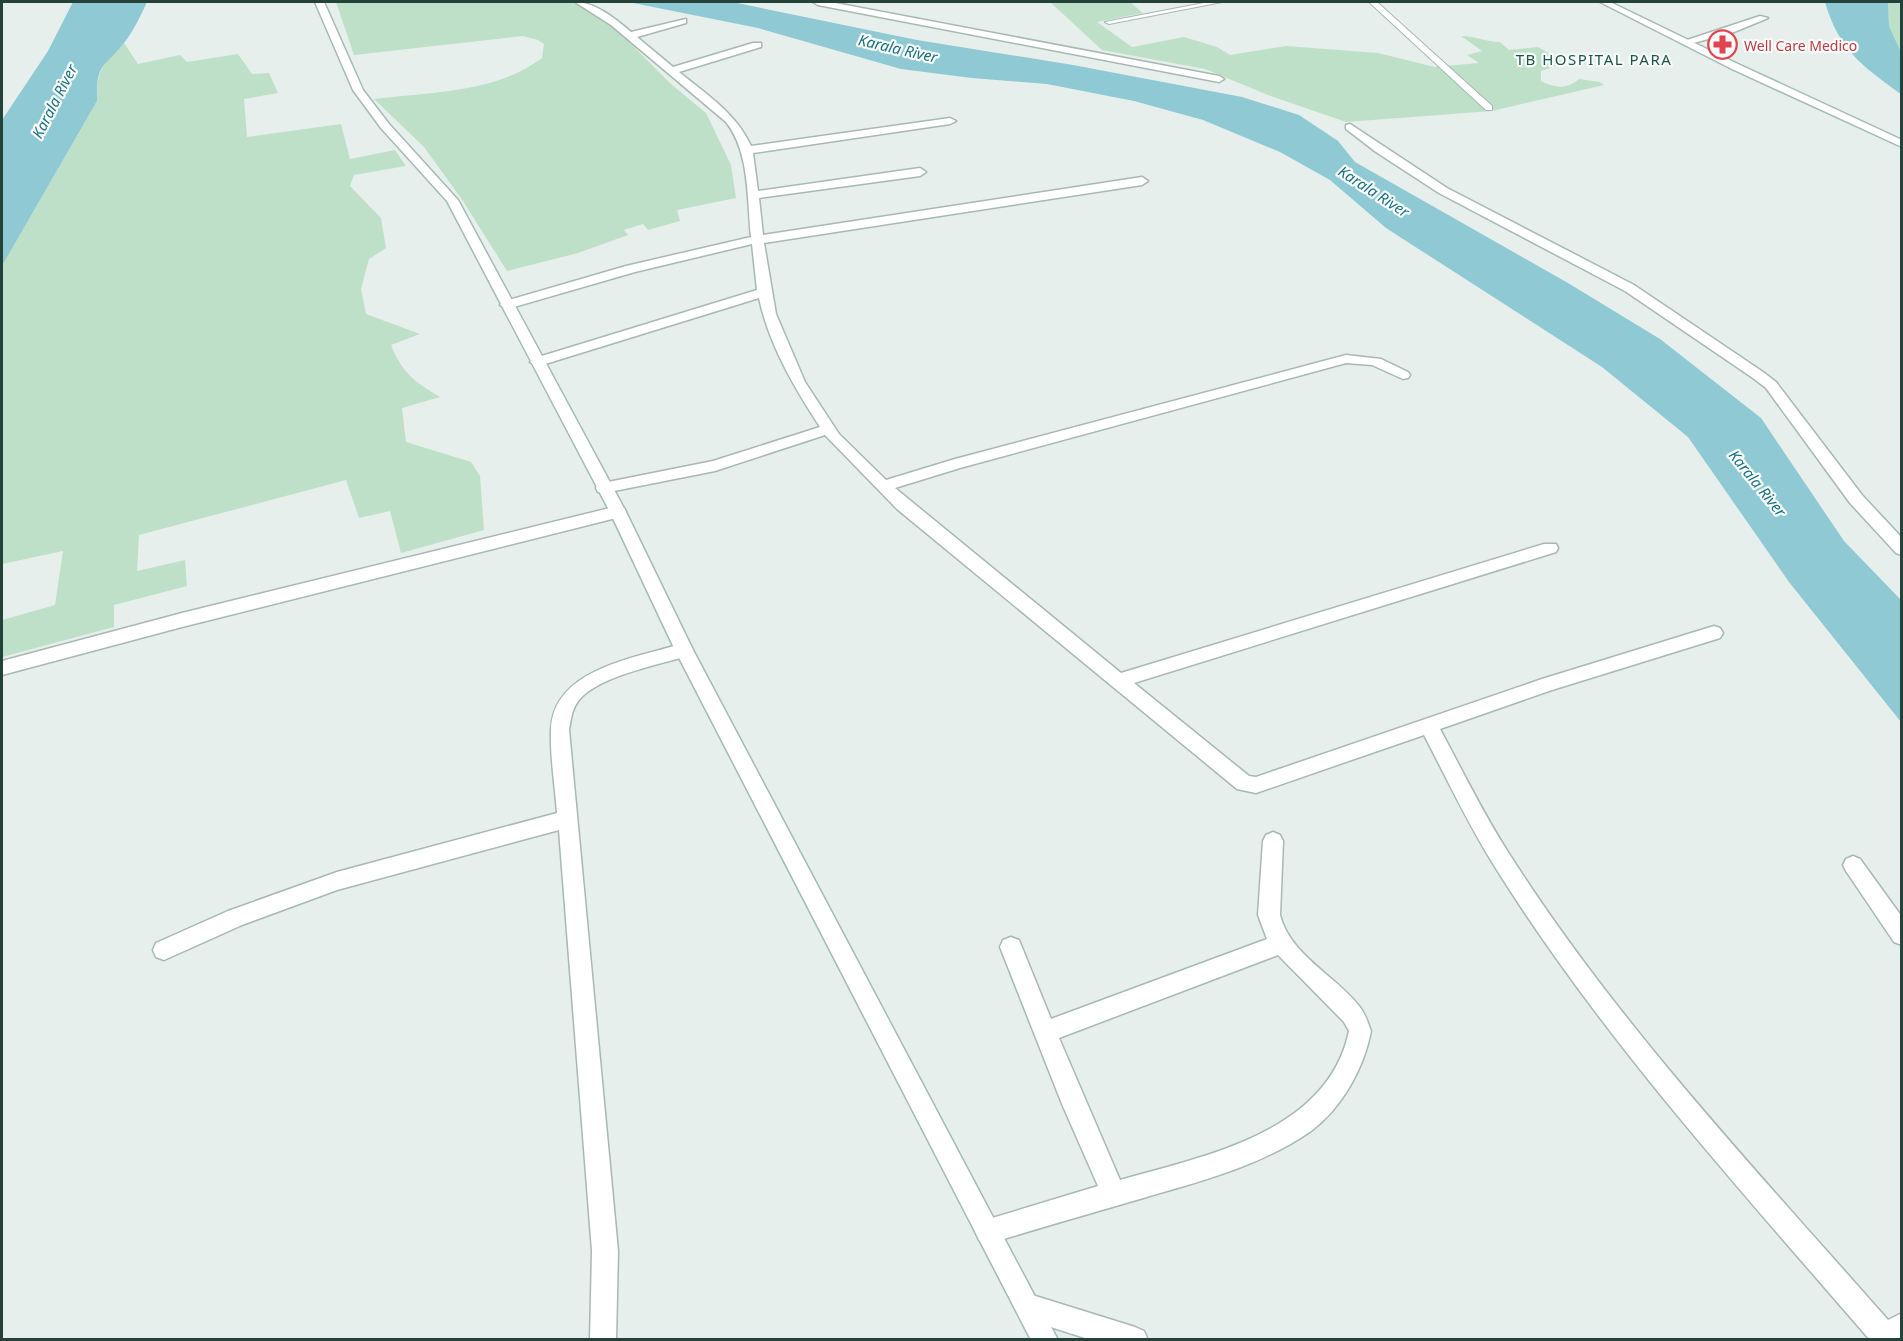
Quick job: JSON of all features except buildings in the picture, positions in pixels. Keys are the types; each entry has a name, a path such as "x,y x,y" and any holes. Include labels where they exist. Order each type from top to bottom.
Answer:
{"street":[{"path":"319,2 358,90 385,126 446,191 618,512 684,650 1045,1340"},
{"path":"579,2 614,23 730,120 738,130 747,150 764,292 769,314 798,382 829,429 903,505 1236,778 1256,785 1428,724 1714,633"},
{"path":"818,2 1219,79"},
{"path":"1604,2 1902,144"},
{"path":"1686,42 1763,18"},
{"path":"628,36 683,21"},
{"path":"667,68 735,44"},
{"path":"667,68 757,45"},
{"path":"747,150 950,121"},
{"path":"1350,127 1398,162 1438,186 1655,303 1758,375 1771,386 1856,499 1902,549"},
{"path":"754,195 920,172"},
{"path":"507,305 700,251 1142,181"},
{"path":"537,362 764,292"},
{"path":"883,486 966,461 1346,359 1375,360 1388,364 1403,375"},
{"path":"604,488 706,469 829,429"},
{"path":"2,668 182,620 618,512"},
{"path":"1118,681 1550,548"},
{"path":"603,1340 605,1251 560,730 561,716 567,702 577,689 591,679 684,650"},
{"path":"1428,724 1468,801 1511,875 1582,976 1666,1085 1891,1334"},
{"path":"164,950 235,918 337,880 568,819"},
{"path":"988,1231 1207,1167 1269,1141 1304,1121 1327,1099 1359,1038 1358,1023 1352,1014 1281,944 1273,930 1269,915 1273,841"},
{"path":"1853,865 1902,935"},
{"path":"1045,1032 1281,944"},
{"path":"1011,947 1114,1194"},
{"path":"1029,1307 1135,1340"}],"lane":[{"path":"1109,22 1218,2"},
{"path":"1373,2 1489,108"}],"green space":[{"path":"336,2 572,2 612,25 671,84 706,113 731,165 736,198 677,210 680,221 648,230 643,224 624,230 628,235 578,253 507,271 463,201 424,147 374,99 483,85 524,70 542,58 544,44 523,36 354,55"},
{"path":"1050,2 1130,2 1143,13 1097,22 1132,47 1184,37 1217,47 1230,55 1286,46 1378,53 1435,67 1479,63 1467,55 1482,51 1461,36 1467,36 1500,42 1509,50 1538,47 1565,63 1541,71 1541,81 1551,85 1560,87 1570,85 1579,79 1600,82 1604,85 1492,111 1346,122 1268,95 1205,69 1102,50"},
{"path":"1888,2 1901,2 1901,52 1889,26"},
{"path":"124,43 138,64 180,55 187,62 238,54 252,74 269,73 278,93 244,99 247,137 341,124 350,159 395,150 406,166 354,175 350,186 381,218 386,248 369,259 361,289 366,314 420,334 391,345 395,355 410,376 440,397 402,408 406,442 471,462 480,476 484,530 401,553 390,511 359,518 346,480 139,535 137,571 185,560 187,586 114,605 114,627 2,657 2,620 55,605 63,551 2,564 2,266 97,101 98,82 102,68"}],"water":[{"name":"Karala River","path":"73,2 147,2 127,39 102,67 98,80 97,101 2,266 2,120 48,51"},
{"name":"Karala River","path":"628,2 732,2 917,40 1073,65 1242,97 1299,115 1338,141 1355,162 1568,283 1660,339 1761,418 1844,541 1901,600 1901,722 1789,582 1688,437 1602,367 1386,228 1330,180 1280,152 1203,120 1134,101 1047,84 901,69 758,28"},
{"path":"1825,2 1888,2 1889,26 1901,52 1901,94 1875,75 1845,45 1837,33"}],"place":[{"name":"Well Care Medico","path":"1723,45"}],"district":[{"name":"TB HOSPITAL PARA","path":"1594,59"}]}
